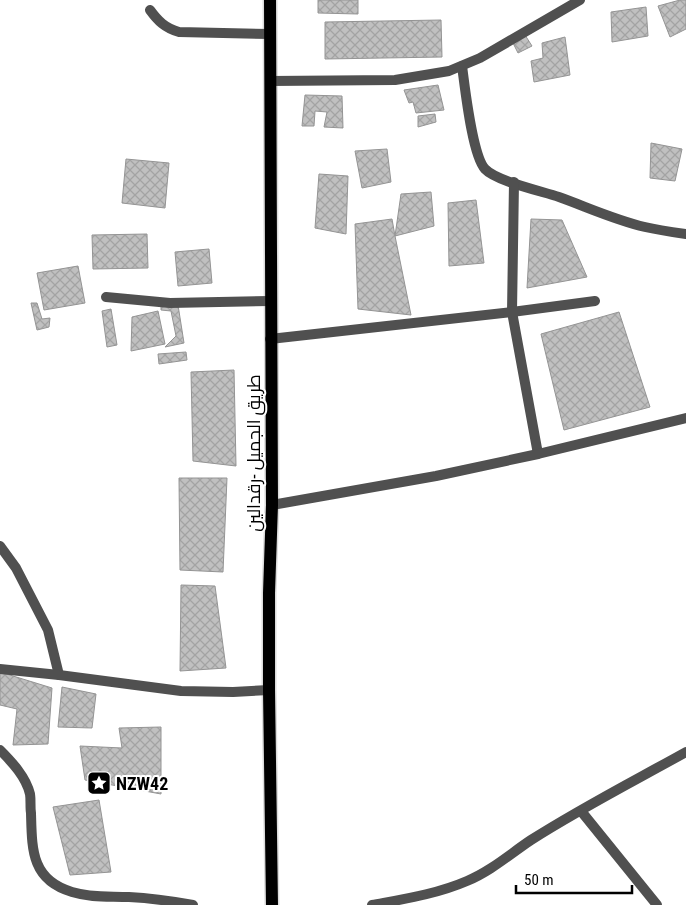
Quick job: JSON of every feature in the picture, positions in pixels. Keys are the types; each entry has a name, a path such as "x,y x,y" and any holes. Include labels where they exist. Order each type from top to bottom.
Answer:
{"main road":[{"name":"طريق الجميل -رقدالين","path":"270,0 272,505 269,593 269,690 272,905"}],"street":[{"path":"270,81 395,80 449,71 480,58 580,0"},
{"path":"150,10 158,21 168,28 179,32 270,34"},
{"path":"462,66 478,158 485,169 497,177 623,221 646,228 686,234"},
{"path":"514,182 512,312 538,454"},
{"path":"106,297 179,303 270,301"},
{"path":"270,338 512,312 595,301"},
{"path":"272,505 436,476 538,454 686,418"},
{"path":"0,546 16,568 48,630 59,675"},
{"path":"0,669 181,691 233,692 269,690"},
{"path":"0,750 15,766 30,794 32,849 36,864 44,876 55,885 72,892 101,897 148,898 168,903 193,905"},
{"path":"372,905 420,896 469,881 486,872 530,841 581,810 686,752"},
{"path":"581,810 657,905"}],"building":[{"path":"318,0 358,0 358,14 318,13"},
{"path":"686,0 686,29 670,37 658,6"},
{"path":"646,7 648,36 612,42 611,12"},
{"path":"441,20 442,57 325,59 325,22"},
{"path":"525,35 532,46 518,53 513,43"},
{"path":"565,37 570,75 534,82 531,61 543,58 542,43"},
{"path":"438,85 444,110 416,113 413,102 409,103 404,90"},
{"path":"305,95 342,96 343,128 324,127 327,112 315,111 314,126 302,126"},
{"path":"435,114 436,122 418,127 418,116"},
{"path":"651,143 682,149 675,181 650,178"},
{"path":"387,149 391,182 362,188 355,151"},
{"path":"126,159 169,163 165,208 122,203"},
{"path":"319,174 348,176 346,234 315,228"},
{"path":"431,192 434,226 395,236 401,194"},
{"path":"476,200 484,263 449,266 448,203"},
{"path":"392,219 411,315 358,309 355,224"},
{"path":"531,219 562,220 587,277 527,288"},
{"path":"147,234 148,268 93,269 92,235"},
{"path":"209,249 212,283 178,286 175,252"},
{"path":"78,266 85,303 44,310 37,273"},
{"path":"31,303 37,303 42,319 50,318 49,327 37,330"},
{"path":"161,304 178,305 184,343 165,347 176,336 171,311 161,310"},
{"path":"111,309 117,345 107,347 102,311"},
{"path":"158,311 165,344 131,351 132,317"},
{"path":"619,312 650,407 564,430 541,334"},
{"path":"186,352 187,360 159,364 158,354"},
{"path":"234,370 236,466 193,461 191,372"},
{"path":"179,478 227,478 223,572 180,570"},
{"path":"181,585 215,586 226,668 180,671"},
{"path":"0,672 52,688 48,744 13,745 17,709 0,705"},
{"path":"62,687 96,694 92,728 58,727"},
{"path":"161,727 161,794 85,780 80,746 122,748 119,728"},
{"path":"99,800 111,872 70,875 53,807"}],"place":[{"name":"NZW42","path":"99,783"}]}
